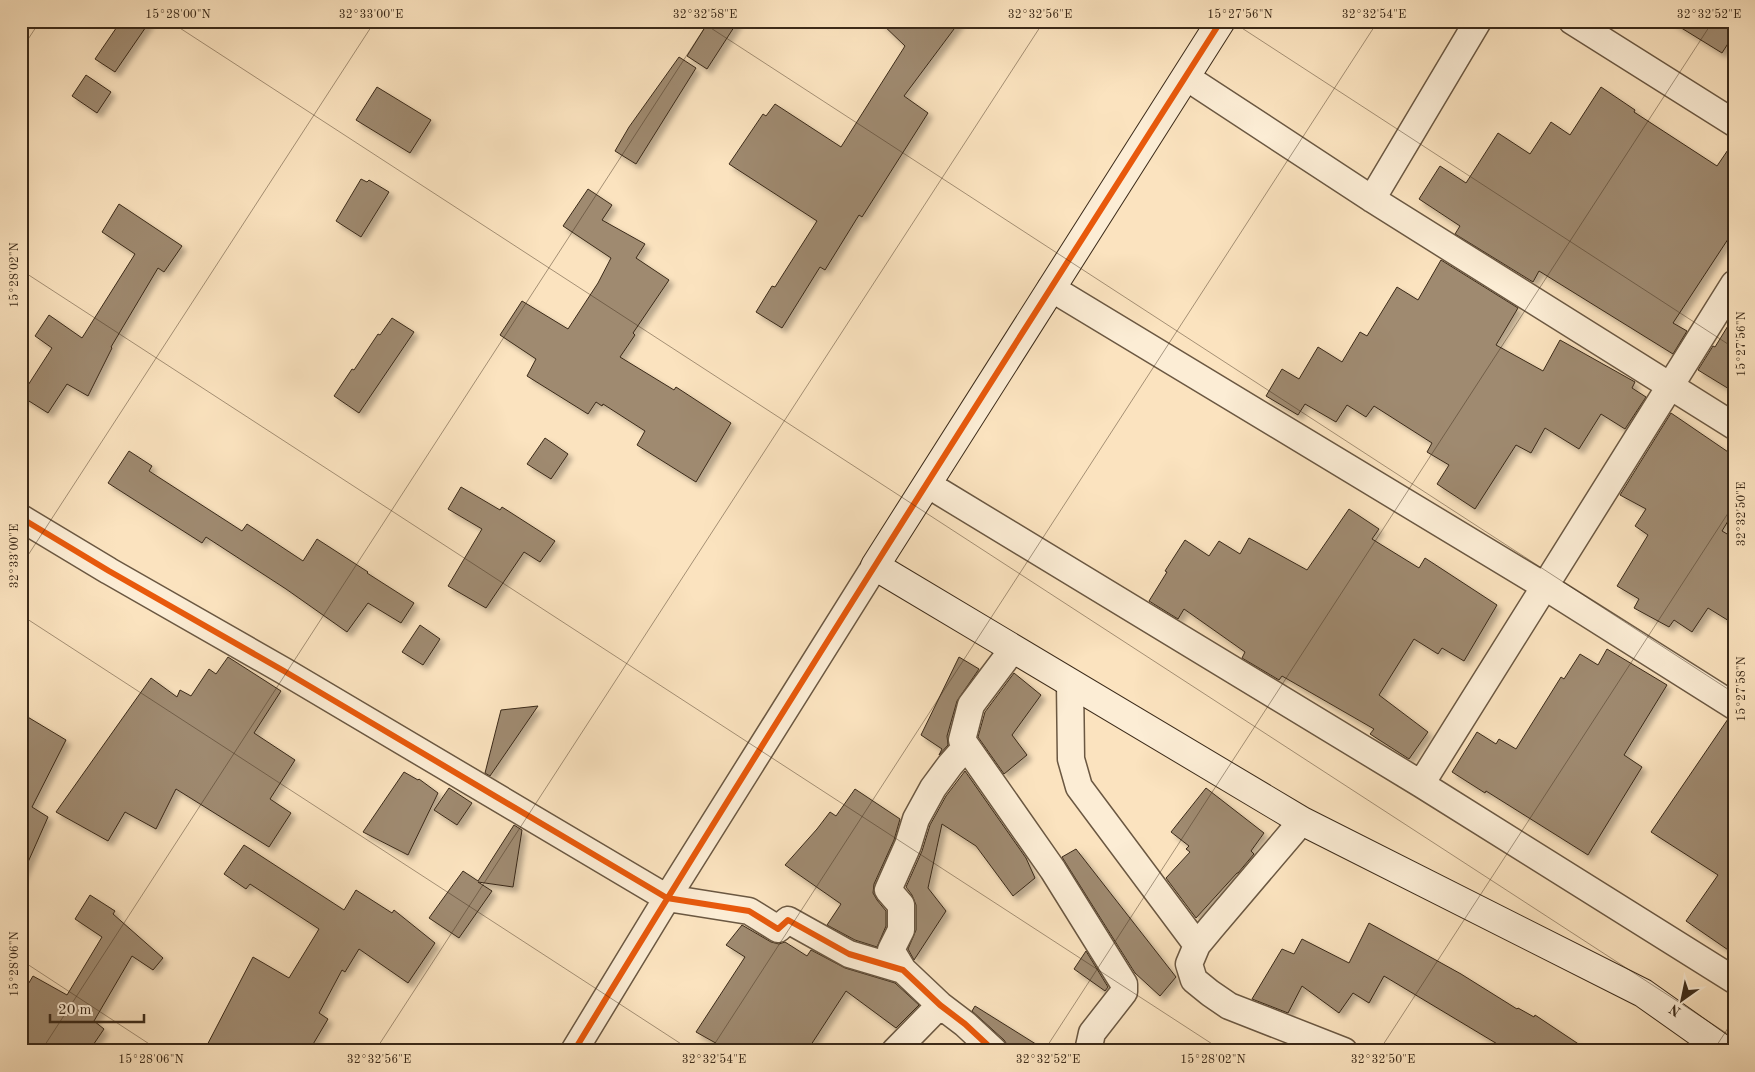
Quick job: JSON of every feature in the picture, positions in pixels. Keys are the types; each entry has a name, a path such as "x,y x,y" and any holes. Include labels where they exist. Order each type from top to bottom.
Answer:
{"street":[{"path":"574,1051 667,898 875,566 1221,21"},
{"path":"1372,199 1478,21"},
{"path":"1572,21 1734,124"},
{"path":"1186,77 1372,199 1734,426"},
{"path":"1421,784 1734,284"},
{"path":"1051,288 1544,586 1734,706"},
{"path":"927,484 1421,784 1734,980"},
{"path":"21,518 109,571 293,676 667,898 749,911 778,929 788,920 849,954 903,970"},
{"path":"875,566 1302,821 1643,993 1725,1051"},
{"path":"994,1051 965,1024 940,1005 903,970 891,950 901,930 901,905 888,890 908,845 916,819 933,788 965,748 962,740 971,705 1014,649"},
{"path":"1070,683 1071,759 1080,788 1197,945"},
{"path":"962,740 1053,870 1124,984 1124,992 1092,1033 1088,1051"},
{"path":"1302,821 1197,945 1189,964 1194,980 1229,1006 1344,1051"},
{"path":"895,1051 940,1005"}],"building":[{"path":"121,21 150,21 115,72 95,59"},
{"path":"709,21 738,21 707,69 687,56"},
{"path":"879,21 960,21 904,96 928,113 862,217 859,215 825,270 820,267 782,328 756,312 772,286 775,287 817,221 729,164 763,114 766,116 775,104 841,147 905,46"},
{"path":"1670,21 1734,21 1734,34 1722,53"},
{"path":"679,57 696,68 636,164 615,151 629,127"},
{"path":"86,75 111,92 97,113 72,96"},
{"path":"377,87 431,120 410,153 356,120"},
{"path":"1601,87 1635,110 1634,112 1717,166 1734,141 1734,230 1673,323 1687,331 1673,354 1539,271 1533,282 1455,234 1460,226 1419,199 1440,166 1466,183 1498,133 1530,154 1551,122 1570,135"},
{"path":"361,179 367,182 369,180 389,192 361,237 336,221"},
{"path":"588,189 612,205 602,220 645,244 636,258 669,280 633,333 635,335 620,357 674,390 676,387 731,423 696,482 637,445 645,431 603,404 602,406 596,402 588,414 527,376 536,359 500,335 522,301 568,329 598,283 611,258 563,226"},
{"path":"119,204 182,246 164,272 158,268 111,347 88,396 67,384 48,413 21,396 52,348 35,336 49,315 82,338 135,254 102,232"},
{"path":"1441,260 1518,308 1496,345 1543,371 1560,340 1635,382 1632,388 1646,397 1625,429 1601,414 1579,449 1545,428 1531,453 1516,445 1475,509 1437,484 1449,465 1427,452 1432,443 1374,406 1366,417 1347,405 1336,422 1305,404 1298,415 1266,396 1282,369 1299,379 1318,347 1342,362 1360,332 1367,336 1397,287 1418,300"},
{"path":"1734,316 1734,392 1698,370"},
{"path":"392,318 414,332 359,413 334,396 378,334 380,335"},
{"path":"1671,413 1734,456 1734,511 1722,531 1734,538 1734,624 1708,608 1692,632 1674,620 1669,627 1634,608 1639,599 1617,586 1648,535 1635,526 1646,509 1620,495"},
{"path":"545,438 568,454 551,479 527,464"},
{"path":"129,451 152,466 149,471 242,531 247,524 303,561 317,539 414,603 401,623 368,603 347,632 286,589 206,537 202,543 108,483"},
{"path":"461,487 500,510 502,507 555,541 540,562 524,552 486,608 448,586 482,529 448,509"},
{"path":"1349,509 1379,529 1372,539 1419,568 1425,558 1497,605 1464,661 1442,648 1438,654 1414,639 1379,695 1428,732 1409,759 1370,734 1374,729 1282,676 1279,680 1242,658 1245,652 1184,609 1178,619 1149,601 1185,540 1209,556 1219,541 1240,554 1249,538 1307,570"},
{"path":"420,625 440,639 423,665 402,652"},
{"path":"1607,649 1667,685 1624,755 1642,767 1588,855 1452,772 1477,732 1496,744 1499,739 1516,749 1561,677 1564,679 1580,654 1598,665"},
{"path":"228,657 281,691 254,733 295,760 270,799 291,813 269,847 176,789 156,829 125,812 108,841 56,812 151,678 177,697 180,690 191,696 209,669 216,674"},
{"path":"959,657 979,669 957,701 947,736 948,745 939,755 942,749 921,735"},
{"path":"1014,673 1041,695 1012,735 1027,755 1004,774 978,737 985,712"},
{"path":"538,706 490,776 485,773 501,710"},
{"path":"21,713 66,740 32,807 48,817 21,878"},
{"path":"1728,719 1734,721 1734,954 1686,921 1718,875 1651,832"},
{"path":"965,771 1026,858 1035,878 1013,896 976,846 942,824 928,888 946,911 914,960 908,949 916,930 916,905 906,887 922,851 930,825 946,796"},
{"path":"404,772 419,779 438,793 408,855 363,832"},
{"path":"449,788 472,803 457,825 434,810"},
{"path":"1206,788 1264,833 1251,851 1254,854 1196,918 1166,878 1190,852 1186,849 1189,846 1171,832"},
{"path":"855,789 900,819 894,840 874,884 873,893 886,911 886,926 877,947 855,940 827,925 841,904 785,865 830,812 836,816"},
{"path":"514,825 522,830 513,887 478,882 492,891 459,938 429,918 463,871 478,881"},
{"path":"244,845 344,910 356,890 392,913 394,910 435,943 408,983 359,949 345,972 342,970 319,1013 328,1019 309,1051 204,1051 253,957 289,978 319,929 250,884 246,889 224,874"},
{"path":"1076,849 1176,977 1160,996 1135,973 1062,857"},
{"path":"90,895 115,911 113,914 163,958 153,970 132,956 94,1021 104,1029 89,1051 21,1051 21,996 33,976 67,995 102,937 75,919"},
{"path":"1369,923 1461,974 1517,1009 1534,1017 1535,1015 1589,1051 1509,1051 1384,976 1369,1003 1353,993 1339,1013 1302,986 1288,1013 1252,999 1282,949 1294,954 1302,939 1349,963"},
{"path":"742,925 771,942 779,944 785,942 807,956 811,950 845,968 895,983 919,1005 896,1028 846,991 807,1051 725,1051 721,1046 696,1032 745,957 726,945"},
{"path":"1086,951 1108,987 1105,991 1074,969"},
{"path":"975,1006 1047,1051 1009,1051 1004,1040 972,1011"}],"cycle path":[{"path":"574,1051 814,663 1221,21"},
{"path":"21,518 667,898 749,911 778,929 788,920 849,954 903,970 940,1005 965,1024 994,1051"}]}
